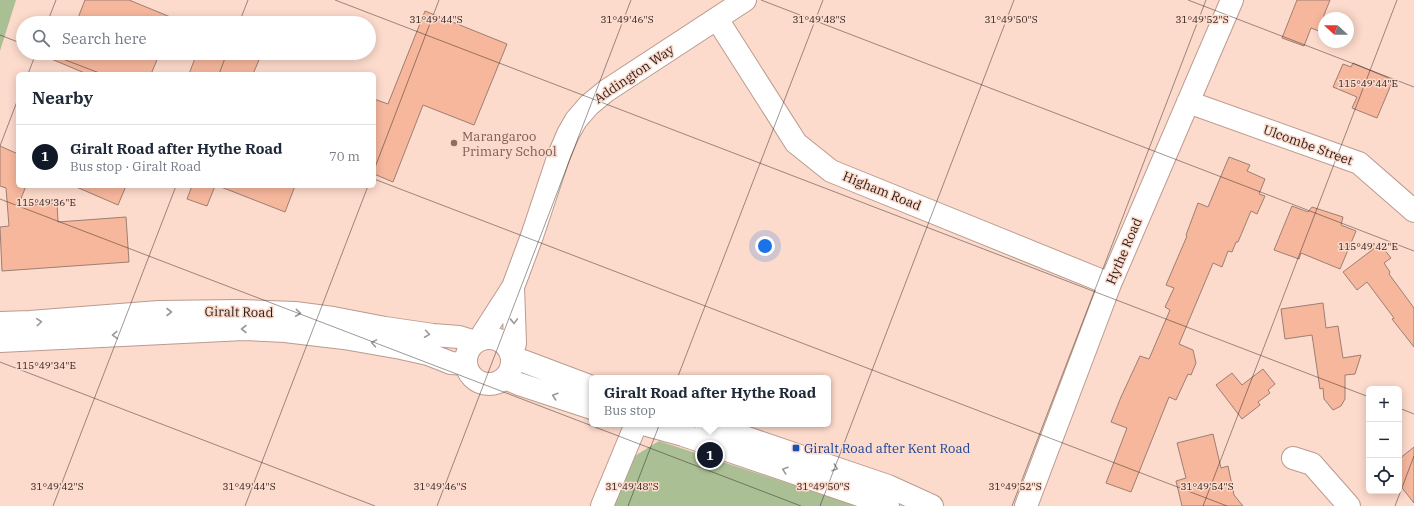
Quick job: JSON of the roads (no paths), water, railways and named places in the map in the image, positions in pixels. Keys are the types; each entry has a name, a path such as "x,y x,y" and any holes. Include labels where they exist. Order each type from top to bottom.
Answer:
{"street":[{"name":"Addington Way","path":"477,341 513,287 559,155 576,120 589,104 606,91 745,0"},
{"name":"Hythe Road","path":"1026,506 1110,284 1232,0"},
{"name":"Higham Road","path":"717,19 796,143 831,171 1110,284"},
{"name":"Ulcombe Street","path":"1188,102 1359,163 1414,211"},
{"name":"Addington Way","path":"510,364 515,343 513,287"},
{"name":"Giralt Road","path":"0,323 159,312 239,311 295,313 433,335 459,337 477,341"},
{"name":"Giralt Road","path":"0,341 244,329 272,330 344,338 428,354 451,363 466,364"},
{"path":"589,386 523,361 510,364 499,382 492,384 481,383 472,377 468,371 466,364 468,352 477,341 487,338 499,340 506,344 510,364 519,384 589,407"},
{"path":"602,506 635,427"},
{"path":"653,427 697,440 888,506"},
{"path":"715,427 888,486 932,506"},
{"path":"1293,458 1312,464 1349,506"}],"place":[{"name":"Marangaroo Primary School","path":"454,143"},
{"name":"Giralt Road after Kent Road","path":"796,448"},
{"name":"Giralt Road after Hythe Road","path":"710,455"}]}
